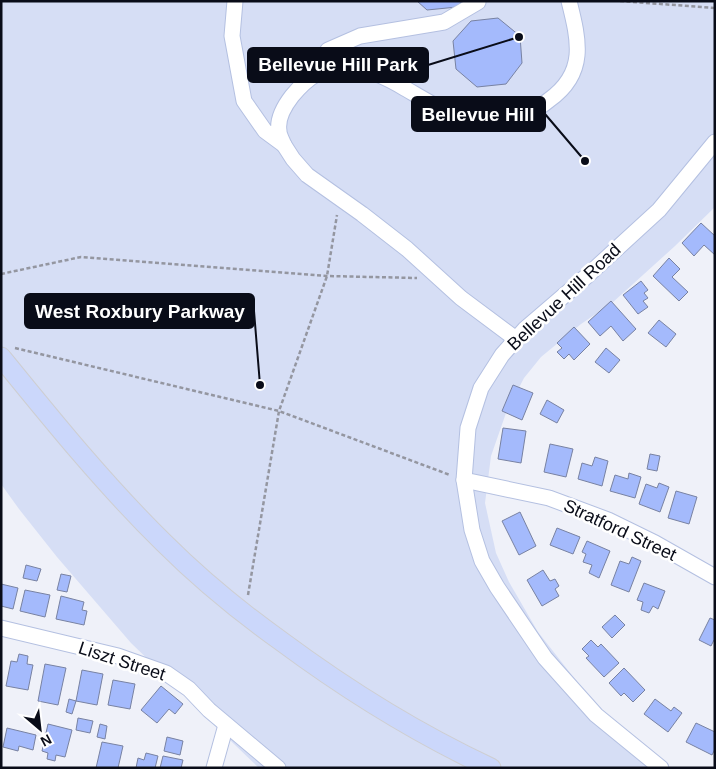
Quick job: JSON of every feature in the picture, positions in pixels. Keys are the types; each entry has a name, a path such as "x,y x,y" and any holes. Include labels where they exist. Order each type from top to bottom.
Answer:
{"main road":[{"path":"5,353 65,436 163,542 201,578 240,611 368,702 422,733 491,768"}],"street":[{"path":"235,1 232,36 244,101 265,131 284,145"},
{"path":"516,339 462,298 407,249 307,175 293,159 284,145 278,130 280,118 288,102 300,86 314,75 328,68 346,66 366,70 387,78 458,117 476,122 512,119 532,112 553,97 570,79 576,64 575,26 569,1"},
{"path":"314,75 328,50 360,36 444,22 478,2"},
{"name":"Bellevue Hill Road","path":"661,768 596,715 544,658 482,561 472,530 464,480 468,428 481,388 502,355 525,329 659,210 715,142"},
{"name":"Stratford Street","path":"464,480 550,498 608,520 655,543 715,577"},
{"name":"Liszt Street","path":"1,628 118,656 166,673 190,689 209,710 278,768"},
{"path":"214,768 226,725"}],"path":[{"path":"620,1 715,8"},
{"path":"248,599 279,410 326,276 340,198"},
{"path":"1,274 81,257 326,276 440,279"},
{"path":"5,353 17,347 279,410 464,480"}],"shaded area":[{"path":"1,1 715,1 715,207 612,303 581,324 541,357 524,378 506,413 491,456 485,503 496,553 509,582 538,632 589,697 616,726 665,768 259,768 209,720 172,677 160,671 131,643 57,557 1,484"}],"building":[{"path":"417,1 462,1 457,7 427,10"},
{"path":"498,18 520,36 522,63 506,84 477,87 456,69 453,41 471,21"},
{"path":"701,223 715,236 715,255 704,245 694,256 682,243"},
{"path":"669,258 680,269 672,277 688,292 679,301 653,276"},
{"path":"641,281 648,290 644,293 648,298 643,301 648,307 638,314 623,295"},
{"path":"611,301 636,329 623,341 611,326 600,336 588,322"},
{"path":"659,320 676,334 666,347 648,333"},
{"path":"574,327 590,344 574,360 569,354 564,359 557,352 562,348 557,343"},
{"path":"606,348 620,360 609,373 595,362"},
{"path":"513,385 533,393 522,420 502,411"},
{"path":"547,400 564,410 557,423 540,414"},
{"path":"503,428 526,431 521,463 498,459"},
{"path":"550,444 573,449 566,477 544,472"},
{"path":"650,454 660,456 657,471 647,469"},
{"path":"595,457 608,461 602,486 578,479 582,463 592,466"},
{"path":"629,473 641,477 635,498 610,491 615,475 628,479"},
{"path":"659,483 669,487 660,512 639,504 646,484 657,488"},
{"path":"676,491 697,497 689,524 668,518"},
{"path":"520,512 536,546 519,555 502,521"},
{"path":"557,528 580,537 573,554 550,545"},
{"path":"587,541 610,551 599,578 589,573 592,565 583,562 586,554 582,552"},
{"path":"632,557 641,561 629,592 611,585 620,561 629,564"},
{"path":"26,565 41,569 37,581 23,578"},
{"path":"543,570 550,581 555,579 559,586 555,589 559,596 542,606 527,580"},
{"path":"61,574 71,576 67,592 57,590"},
{"path":"644,583 665,591 658,609 653,606 649,613 641,610 643,602 637,600"},
{"path":"1,584 18,588 13,609 1,606"},
{"path":"25,590 50,595 45,617 20,611"},
{"path":"61,596 84,602 82,610 87,611 84,625 56,619"},
{"path":"615,615 625,625 612,638 602,627"},
{"path":"710,618 715,620 715,641 711,646 699,640"},
{"path":"591,640 598,647 601,644 619,663 604,677 586,658 589,656 582,649"},
{"path":"19,654 28,656 27,664 33,665 28,690 6,686 11,661 17,662"},
{"path":"45,664 66,668 58,705 38,701"},
{"path":"624,668 645,690 633,702 624,693 621,696 609,683"},
{"path":"82,670 103,674 97,705 76,701"},
{"path":"113,680 135,684 130,709 108,705"},
{"path":"161,686 183,704 175,714 169,709 157,723 141,710"},
{"path":"69,699 76,701 72,714 66,712"},
{"path":"655,699 671,711 674,707 682,713 668,732 644,714"},
{"path":"78,718 93,721 90,733 76,730"},
{"path":"696,723 715,732 715,749 712,755 686,742"},
{"path":"48,724 72,730 65,757 56,755 55,761 47,759 48,753 42,751"},
{"path":"100,724 107,726 105,739 97,737"},
{"path":"7,728 36,735 33,750 19,746 18,751 3,747"},
{"path":"167,737 183,741 180,755 164,751"},
{"path":"102,742 123,746 118,768 96,768"},
{"path":"146,753 158,756 155,768 136,768 138,758 144,760"},
{"path":"163,756 183,760 181,768 160,768"}],"place":[{"name":"Bellevue Hill Park","path":"519,37"},
{"name":"Bellevue Hill","path":"585,161"},
{"name":"West Roxbury Parkway","path":"260,385"}]}
